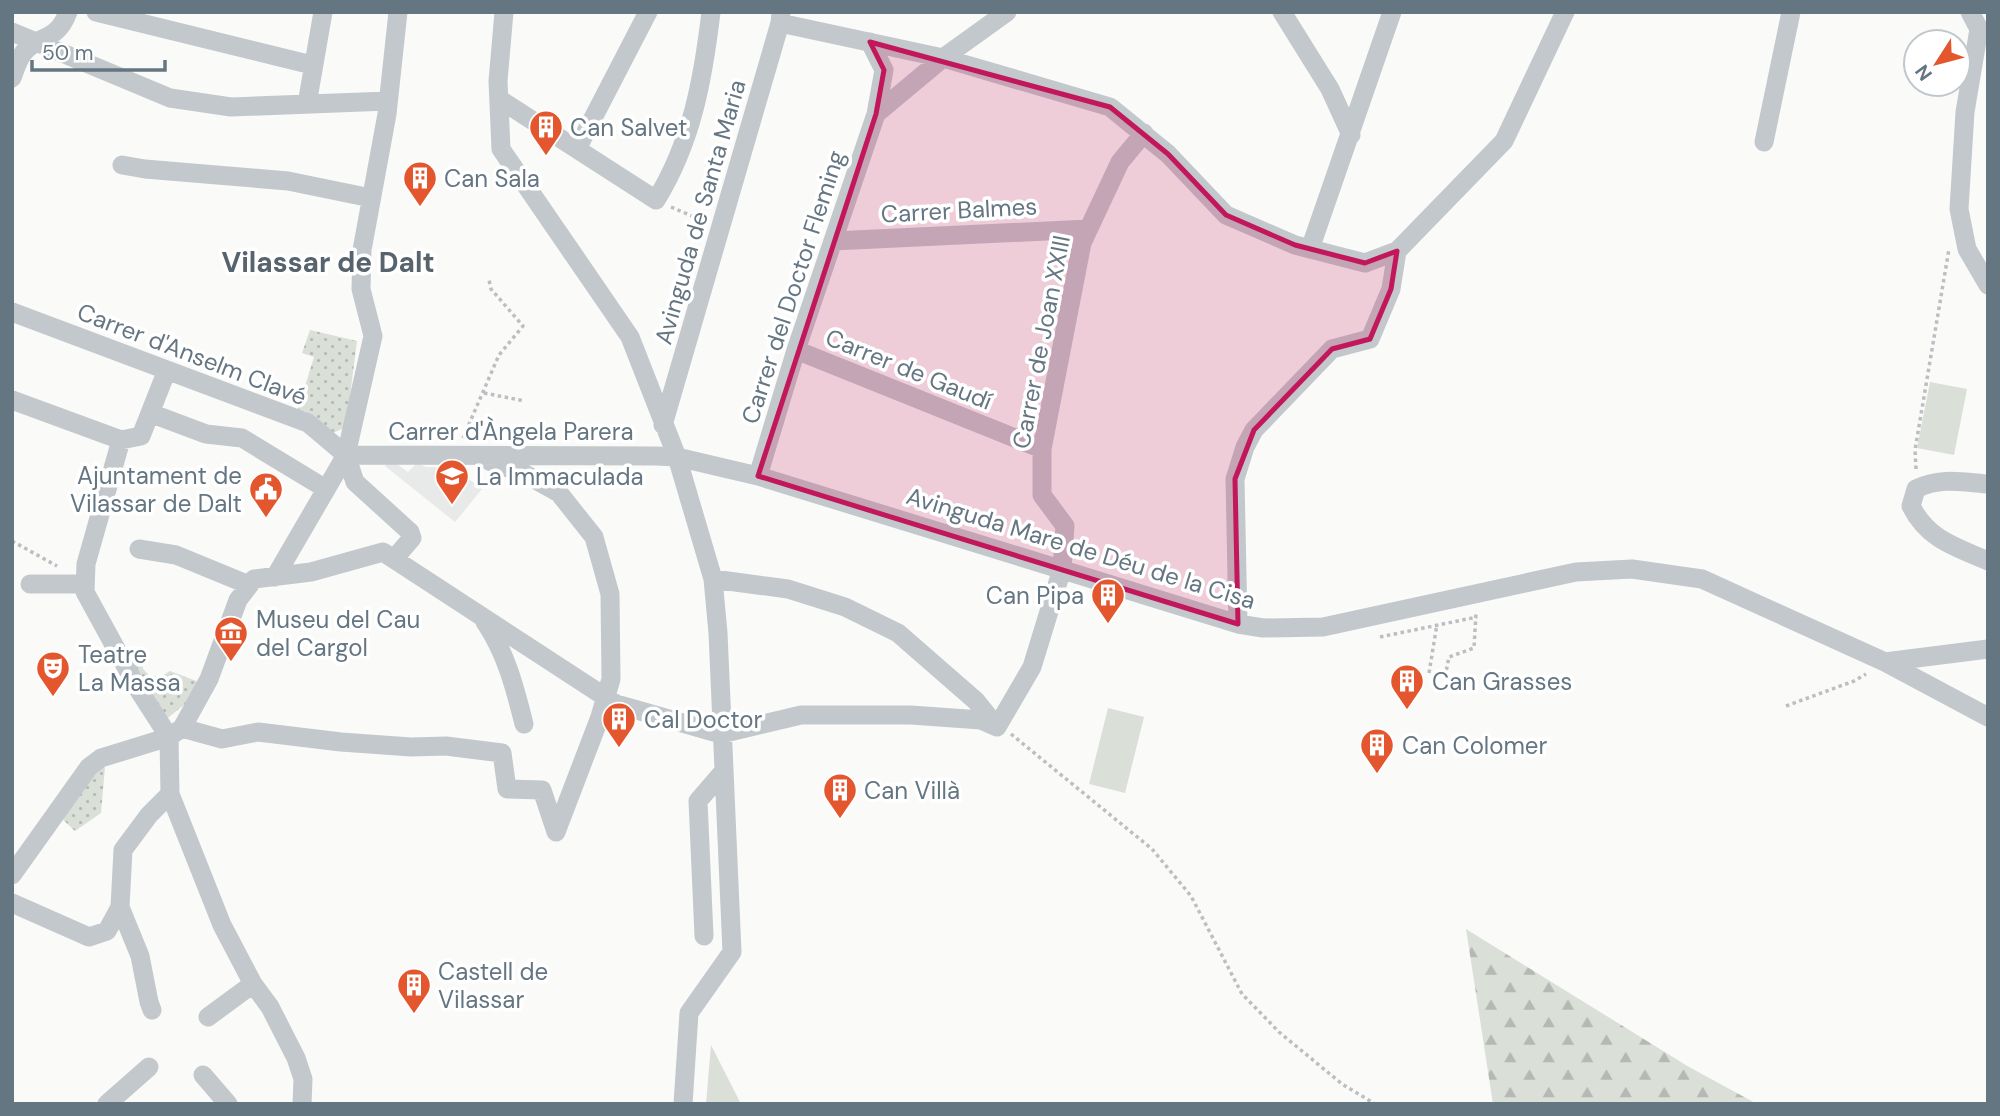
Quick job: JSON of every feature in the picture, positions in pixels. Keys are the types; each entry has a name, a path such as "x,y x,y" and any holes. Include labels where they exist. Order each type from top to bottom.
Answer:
{"street":[{"path":"12,78 24,52 63,26 68,12"},
{"path":"96,12 312,65"},
{"path":"307,104 323,12"},
{"path":"278,571 346,456 373,336 361,289 362,250 388,101 398,12"},
{"path":"504,12 498,81 501,149 630,337 677,457 713,579 718,632 732,952 689,1013 683,1104"},
{"path":"577,149 648,12"},
{"path":"499,99 656,200 674,171 695,106 711,12"},
{"path":"876,114 943,58 1007,12"},
{"path":"1282,12 1329,89 1351,135"},
{"path":"1310,249 1392,12"},
{"path":"780,18 943,58 1110,107 1167,153 1226,215 1295,245 1365,263 1397,251 1504,141 1565,12"},
{"path":"1763,142 1791,12"},
{"name":"Avinguda de Santa Maria","path":"663,425 780,18"},
{"path":"1979,26 1965,112 1959,209 1965,240 1988,285"},
{"path":"12,32 170,98 232,107 388,101"},
{"name":"Carrer del Doctor Fleming","path":"758,476 796,350 876,114 884,70 870,42"},
{"name":"Carrer de Joan XXIII","path":"997,727 1032,667 1062,569 1065,526 1042,495 1042,449 1082,243 1120,162 1144,133"},
{"path":"122,165 288,181 372,198"},
{"name":"Carrer Balmes","path":"833,241 1088,229"},
{"path":"1238,624 1235,479 1245,447 1254,430 1332,349 1370,339 1391,289 1397,251"},
{"name":"Carrer d'Anselm Clavé","path":"12,312 308,423 346,456"},
{"name":"Carrer de Gaudí","path":"796,350 1042,449"},
{"path":"12,400 121,440 141,436 167,370"},
{"path":"150,413 206,434 242,438 326,489"},
{"path":"121,440 86,564 85,592 138,689 176,732"},
{"path":"346,456 355,482 410,531 412,538 394,559"},
{"name":"Carrer d'Àngela Parera","path":"346,456 677,457"},
{"path":"12,875 89,767 101,758 176,732 222,739 258,732 364,744 446,746 502,753 507,789 542,790 556,832 611,679 610,594 594,537 559,493 525,474 476,456"},
{"name":"Avinguda Mare de Déu de la Cisa","path":"677,457 758,476 1238,624 1263,628 1323,627 1576,572 1632,569 1702,579 1885,662 1988,717"},
{"path":"1988,484 1929,482 1916,489 1911,506 1919,523 1938,539 1988,561"},
{"path":"139,549 176,555 244,592"},
{"path":"302,1104 303,1079 296,1058 222,925 170,794 176,732 209,679 244,592 254,579 278,571 312,572 383,552 616,705 721,734 801,715 911,715 981,720 997,727"},
{"path":"713,579 788,589 845,607 898,633 976,701 997,727"},
{"path":"30,584 84,582"},
{"path":"481,617 495,637 512,677 524,724"},
{"path":"1885,662 1988,649"},
{"path":"704,936 698,801 723,772"},
{"path":"152,1010 140,956 120,907 122,850 170,794"},
{"path":"12,903 89,937 107,931 120,907"},
{"path":"208,1017 253,984"},
{"path":"107,1104 149,1067"},
{"path":"202,1075 228,1104"}],"path":[{"path":"656,200 721,229"},
{"path":"1916,489 1915,450 1947,251 1965,240"},
{"path":"456,456 499,355 523,326 491,289 489,280"},
{"path":"484,393 525,401"},
{"path":"12,541 84,582"},
{"path":"1445,677 1449,657 1474,648 1477,617 1470,595"},
{"path":"1380,637 1477,617"},
{"path":"1429,673 1437,625"},
{"path":"1786,706 1854,681 1885,662"},
{"path":"997,727 1009,732 1152,849 1191,896 1242,994 1279,1032 1332,1075 1375,1104"}],"highlighted area":[{"path":"870,42 1110,107 1168,154 1226,215 1295,245 1365,263 1397,251 1391,289 1370,339 1332,349 1303,378 1254,430 1235,479 1238,624 758,476 876,114 884,70"}],"shaded area":[{"name":"La Immaculada","path":"390,459 408,472 417,463 447,472 454,468 482,489 455,522 385,466"}],"green space":[{"path":"310,330 357,341 346,427 333,433 305,411 297,412 314,357 302,353"},
{"path":"1930,382 1967,389 1954,455 1917,448"},
{"path":"128,648 143,655 143,669 150,676 162,676 170,671 199,682 184,705 164,721 124,655"},
{"path":"1108,708 1144,717 1125,793 1089,784"},
{"path":"105,767 101,813 75,831 59,816 94,772"},
{"path":"1466,929 1689,1067 1757,1104 1493,1104"},
{"path":"711,1045 741,1104 706,1104"}],"place":[{"name":"Can Salvet","path":"546,157"},
{"name":"Can Sala","path":"420,208"},
{"name":"La Immaculada","path":"452,506"},
{"name":"Ajuntament de Vilassar de Dalt","path":"266,519"},
{"name":"Can Pipa","path":"1108,625"},
{"name":"Museu del Cau del Cargol","path":"231,663"},
{"name":"Teatre La Massa","path":"53,698"},
{"name":"Can Grasses","path":"1407,711"},
{"name":"Cal Doctor","path":"619,749"},
{"name":"Can Colomer","path":"1377,775"},
{"name":"Can Villà","path":"840,820"},
{"name":"Castell de Vilassar","path":"414,1015"}],"district":[{"name":"Vilassar de Dalt","path":"328,262"}]}
